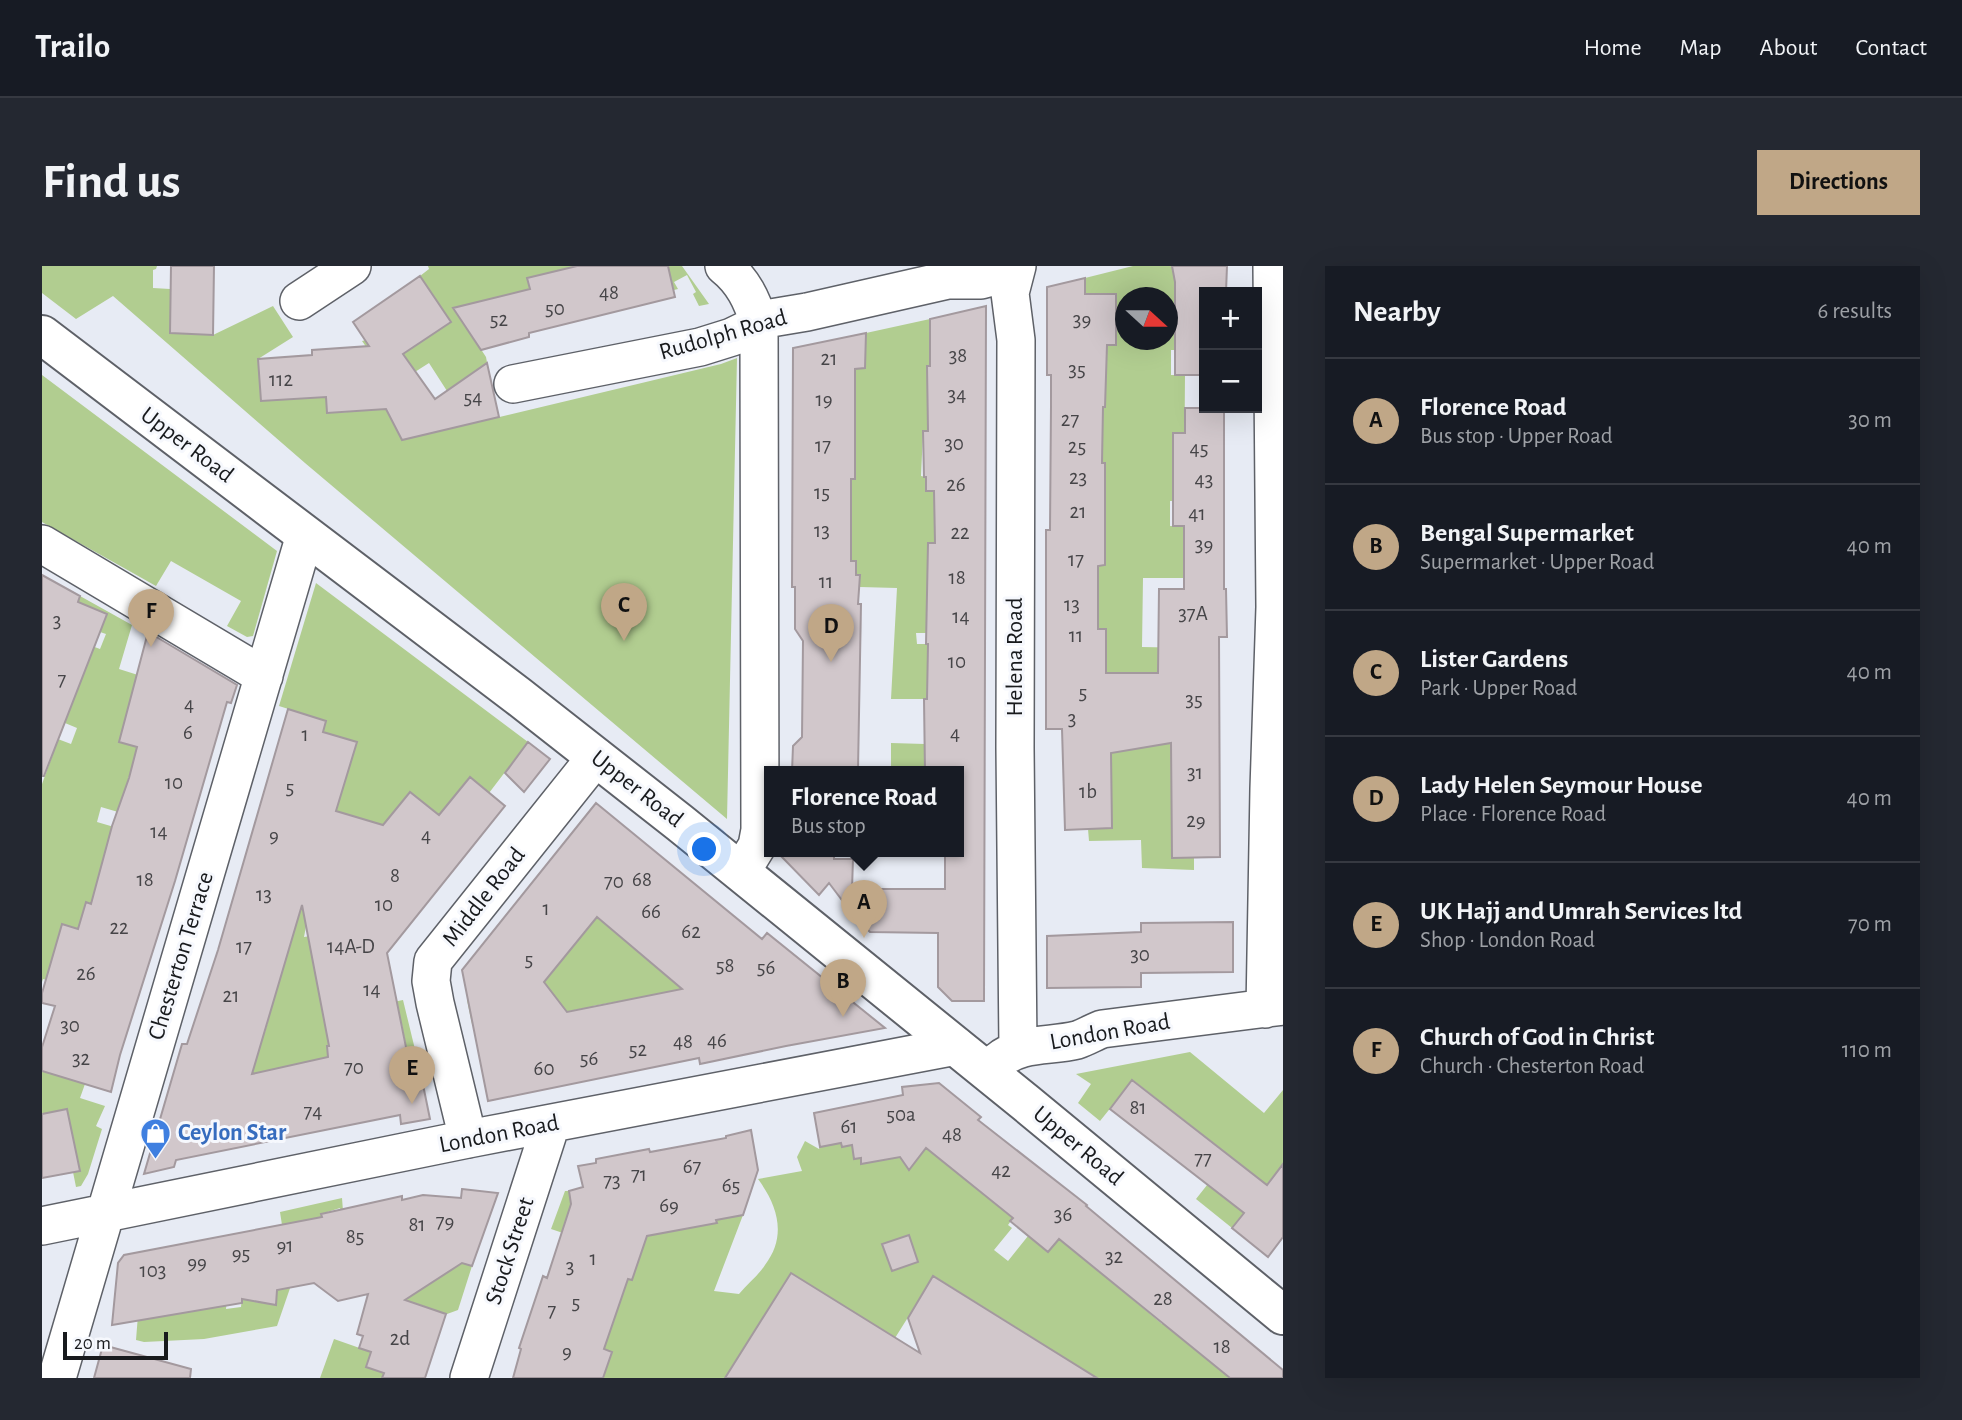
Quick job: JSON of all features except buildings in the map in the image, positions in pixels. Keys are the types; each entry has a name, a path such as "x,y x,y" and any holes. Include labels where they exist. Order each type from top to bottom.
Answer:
{"street":[{"path":"299,302 352,266"},
{"path":"723,266 734,274 751,299 759,323 760,830 757,846 741,872"},
{"name":"Rudolph Road","path":"513,383 699,347 732,337 771,318 948,281 981,280 1015,266"},
{"name":"Helena Road","path":"1015,266 1010,293 1016,340 1018,1049"},
{"path":"1272,266 1278,674 1268,802 1274,1007"},
{"name":"Upper Road","path":"42,335 596,757 987,1071 1283,1315"},
{"name":"Chesterton Terrace","path":"57,1378 304,535"},
{"path":"42,544 264,676"},
{"name":"Middle Road","path":"468,1139 435,1003 431,981 433,961 596,757"},
{"name":"London Road","path":"987,1071 1018,1049 1077,1040 1102,1029 1274,1007"},
{"name":"London Road","path":"42,1226 468,1139 956,1046"},
{"name":"Stock Street","path":"469,1378 551,1124"}],"green space":[{"path":"42,266 157,266 153,270 153,288 170,289 170,333 213,335 273,306 293,337 258,359 261,401 326,397 327,413 348,412 347,394 354,348 403,440 737,358 727,819 305,463 113,296 76,319 42,293"},
{"path":"428,266 574,267 527,278 530,289 454,308 486,357 489,373 466,378 447,391 429,363 396,384 362,341 419,327 427,338 450,322 420,276 429,269"},
{"path":"668,266 682,266 709,304 699,306 693,294 696,292 687,275 674,282 678,289 674,290"},
{"path":"1133,266 1172,266 1175,287 1115,287 1115,294 1085,294 1085,278"},
{"path":"930,319 935,431 923,432 921,476 926,477 926,491 948,491 935,507 935,543 928,543 928,566 948,633 916,633 917,644 928,644 937,699 891,699 897,588 860,587 859,576 856,575 856,561 851,561 851,485 832,479 855,478 856,369 865,367 866,333"},
{"path":"1178,323 1186,350 1178,350"},
{"path":"1086,345 1115,345 1115,350 1171,350 1171,375 1185,375 1184,501 1170,501 1170,526 1184,526 1184,561 1224,561 1224,578 1143,578 1142,647 1193,648 1194,712 1172,809 1172,857 1194,857 1194,870 1142,868 1141,840 1089,841 1088,829 1112,828 1109,673 1098,673 1106,655 1106,629 1085,629 1098,611 1098,584 1085,566 1106,565 1105,464 1085,463 1102,460 1102,433 1090,406 1105,406 1105,381 1102,374 1107,374 1106,363"},
{"path":"42,375 277,551 253,636 247,637 227,626 241,601 171,561 156,586 42,522"},
{"path":"316,583 528,742 489,793 470,777 441,816 410,792 390,818 420,843 312,895 304,937 323,934 324,1016 403,1000 420,1070 411,1072 402,1025 392,1027 327,1047 331,1088 271,1070 240,1076 265,1032 269,1018 265,1017 261,943 351,816 332,810 323,732 326,721 279,706"},
{"path":"80,596 132,625 119,669 157,681 128,708 119,742 168,756 134,760 118,812 101,807 97,822 114,827 125,900 78,929 62,924 61,984 43,979 42,982 42,784 53,754 42,749 42,733 71,744 77,728 65,723 71,707 42,696 76,693 89,661 65,636 100,649 106,634 100,632 106,616 77,605"},
{"path":"891,743 925,744 947,766 891,766"},
{"path":"552,858 643,934 633,948 650,962 774,991 676,990 647,996 652,1027 638,1030 631,999 593,1006 592,1039 585,1008 554,1014 496,1017 472,1024 467,1000 547,986 544,982 566,903 536,877"},
{"path":"1190,1052 1264,1113 1283,1090 1283,1164 1232,1228 1196,1199 1230,1156 1133,1080 1100,1121 1078,1103 1091,1084 1076,1074"},
{"path":"42,1065 85,1084 80,1098 105,1106 96,1126 102,1129 88,1174 81,1186 76,1187 73,1172 79,1171 67,1109 42,1114"},
{"path":"887,1137 909,1169 926,1148 998,1200 996,1204 1013,1218 1008,1225 1012,1228 994,1250 1008,1261 1028,1236 1048,1252 1073,1222 1063,1241 1162,1324 1176,1307 1230,1378 1069,1378 1073,1363 934,1276 895,1338 791,1273 725,1378 586,1378 589,1371 604,1376 612,1352 571,1338 597,1319 613,1324 626,1278 632,1280 636,1266 623,1253 551,1229 565,1191 569,1191 574,1215 717,1223 716,1220 743,1215 714,1291 739,1294 772,1254 778,1232 775,1210 758,1179 802,1171 797,1157 805,1141 819,1149 841,1143 842,1147 852,1145 854,1158 861,1158 862,1164 882,1160"},
{"path":"342,1198 342,1216 340,1208 321,1214 323,1220 299,1262 277,1326 204,1339 144,1342 136,1340 138,1315 167,1316 182,1313 183,1307 227,1299 226,1309 241,1307 244,1273 257,1271 255,1302 276,1305 277,1290 285,1288 280,1212"},
{"path":"458,1262 472,1266 458,1310 447,1314 415,1303 411,1315 387,1275"},
{"path":"334,1339 371,1352 366,1367 384,1373 382,1378 320,1378"}],"place":[{"name":"Lister Gardens","path":"624,641"},
{"name":"Church of God in Christ","path":"151,647"},
{"name":"Lady Helen Seymour House","path":"831,662"},
{"name":"Florence Road","path":"864,938"},
{"name":"Bengal Supermarket","path":"843,1017"},
{"name":"UK Hajj and Umrah Services ltd","path":"412,1104"},
{"name":"Ceylon Star","path":"155,1160"}]}
